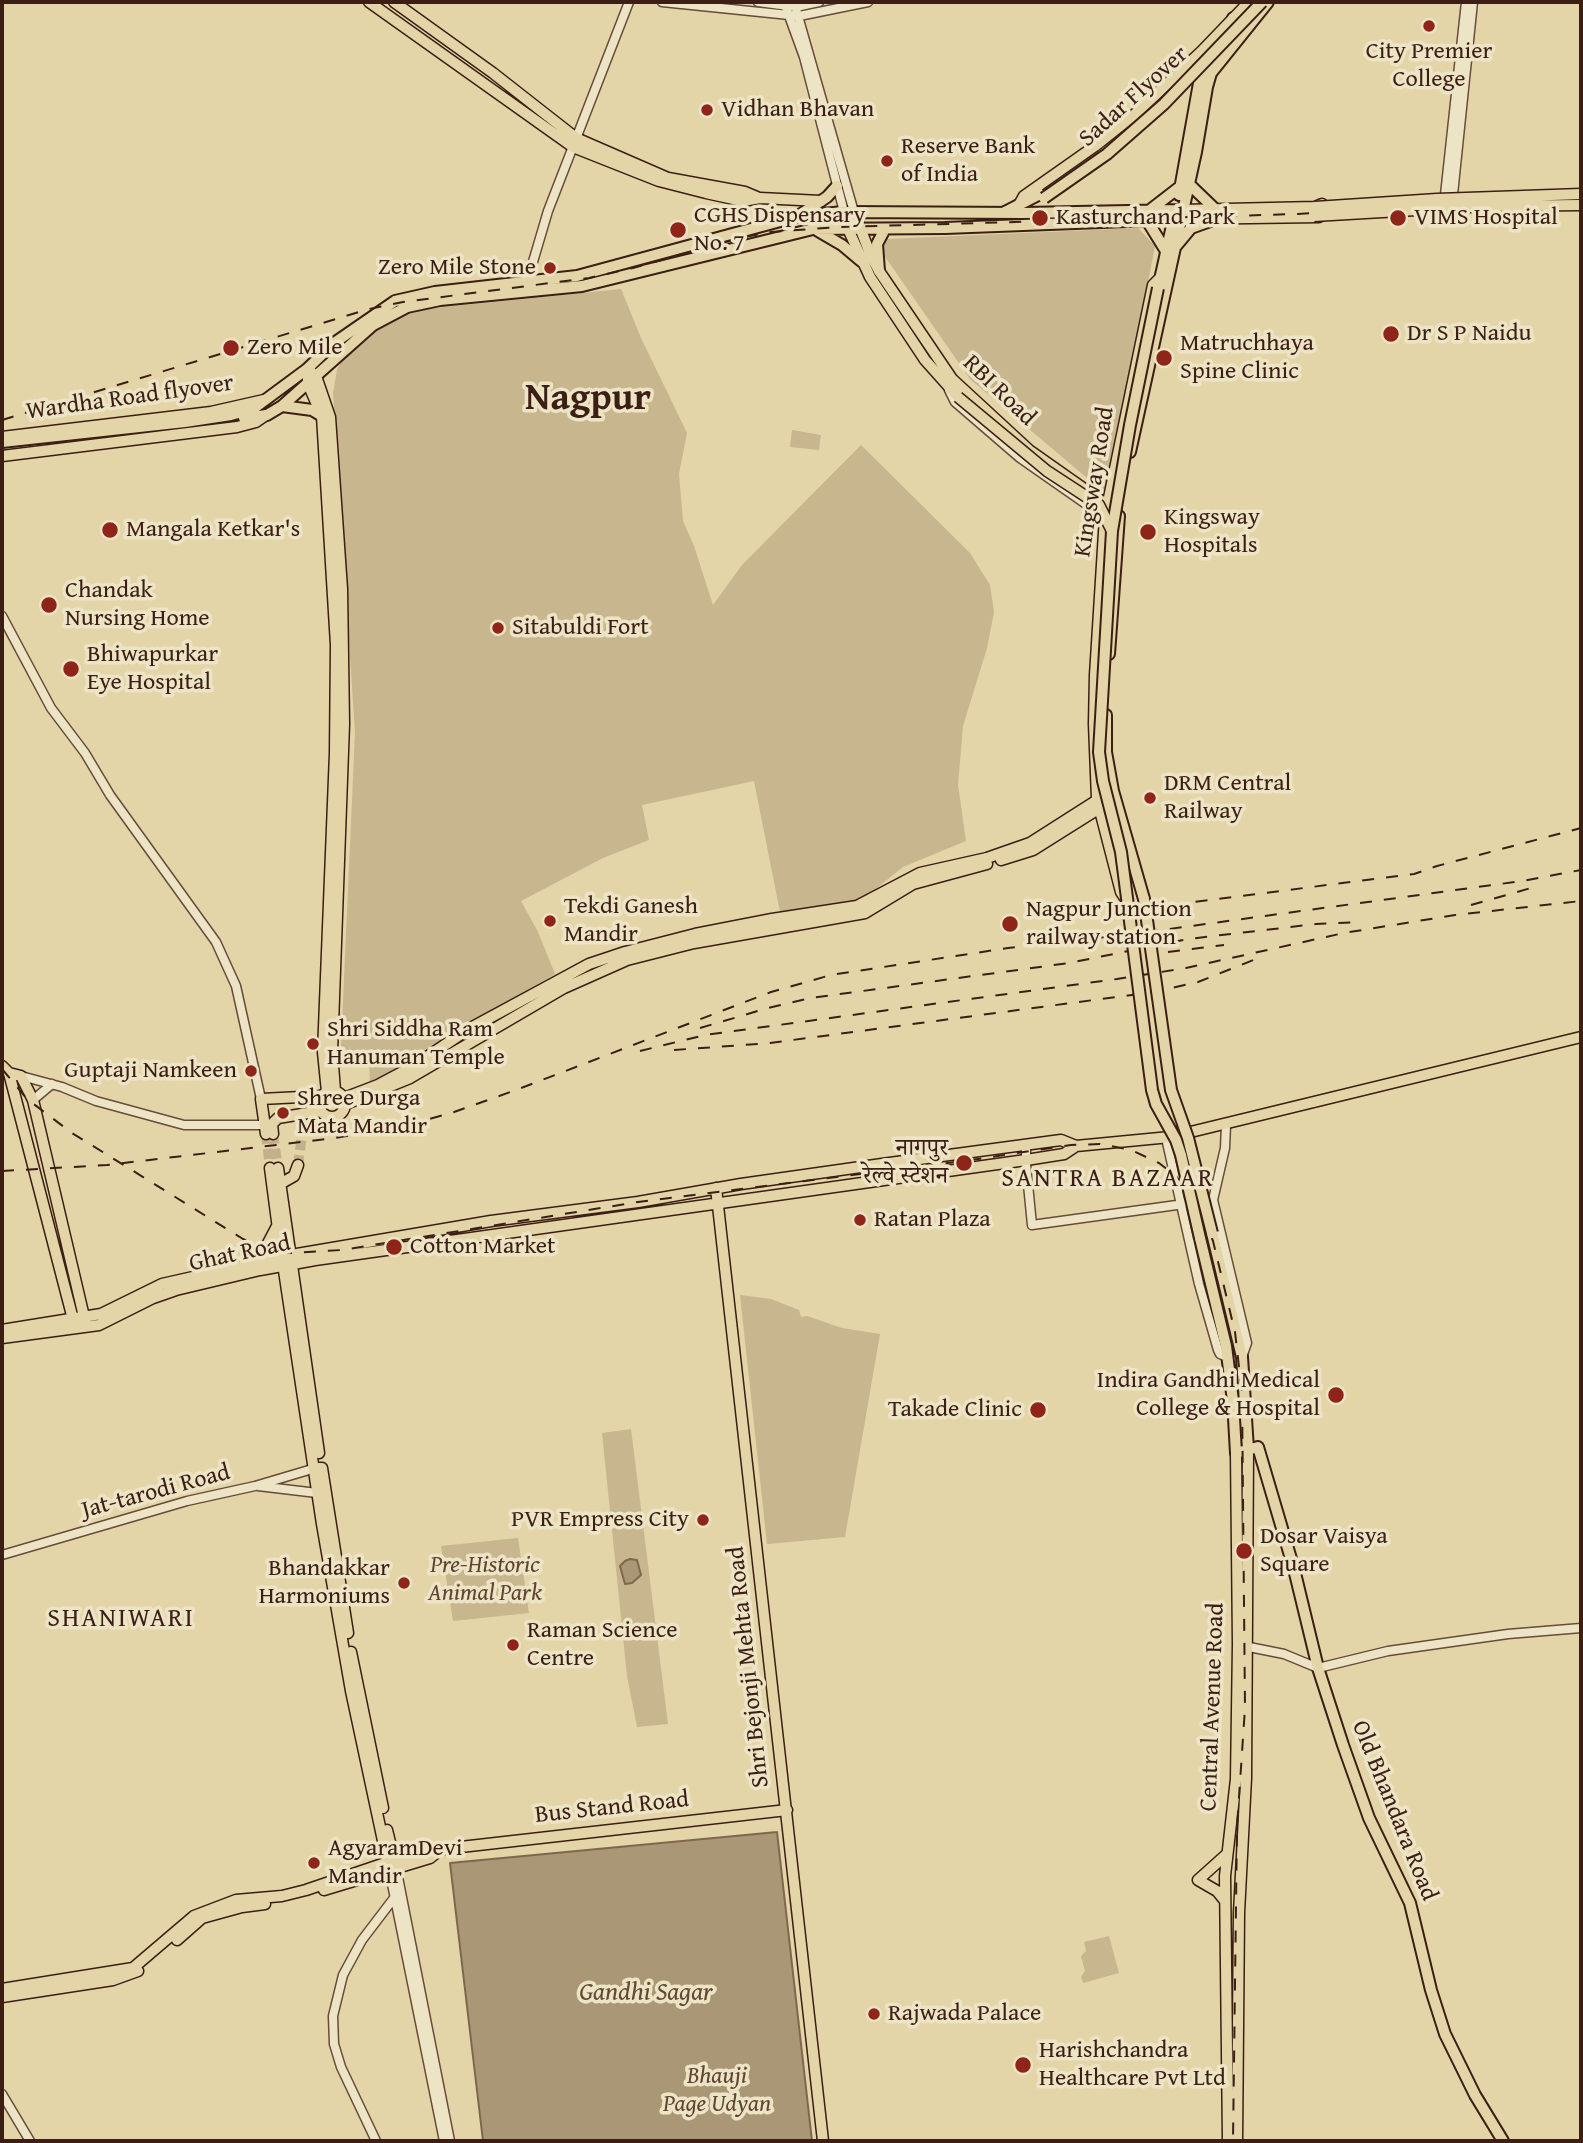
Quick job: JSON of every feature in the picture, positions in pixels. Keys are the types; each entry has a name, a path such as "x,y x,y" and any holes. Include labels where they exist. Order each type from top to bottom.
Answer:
{"highway":[{"name":"Sadar Flyover","path":"1042,196 1146,113 1256,2"},
{"name":"Sadar Flyover","path":"1014,211 1107,154 1164,104 1262,2"},
{"path":"1202,87 1268,2"},
{"path":"1202,87 1201,72 1227,42 1234,18"},
{"name":"Kingsway Road","path":"1159,283 1170,250 1185,185 1202,87"},
{"path":"1116,523 1170,250 1191,228 1216,214 1185,185 1150,210"},
{"path":"799,216 837,186"},
{"path":"252,413 264,400 311,376 334,344 395,301 435,292 577,276 799,216 849,212 1150,210 1178,215"},
{"path":"1014,211 1017,226"},
{"path":"267,415 282,406 311,376 373,325 407,307 440,300 582,285 813,229 1148,222 1178,215"},
{"path":"1148,222 1170,250"},
{"path":"813,229 835,240 861,261"},
{"path":"879,271 877,244 885,229"},
{"path":"1116,523 1130,425 1159,283"},
{"path":"282,406 312,410 322,416"},
{"name":"Wardha Road flyover","path":"2,445 191,427 252,413 267,415"},
{"name":"Old Bhandara Road","path":"1116,523 1106,709 1109,773 1144,900 1171,1090 1188,1138 1241,1352 1253,1448 1294,1569 1318,1668 1369,1818 1410,1903 1431,1990 1445,2034 1475,2095 1503,2141"},
{"name":"Central Avenue Road","path":"1116,523 1099,752 1103,781 1121,852 1152,1090 1156,1104 1181,1154 1227,1352 1236,1453"},
{"path":"1236,1453 1253,1448"}],"main road":[{"path":"369,2 574,142 668,178 746,192 760,198 821,201"},
{"path":"394,2 487,69 574,142"},
{"path":"1014,211 1024,196 1134,115 1249,2"},
{"path":"478,78 487,69"},
{"path":"1314,211 1324,203 1530,192 1581,193"},
{"path":"1314,211 1437,198 1581,193"},
{"path":"1178,215 1485,206 1581,206"},
{"path":"1314,211 1325,219 1382,213 1581,206"},
{"path":"849,212 848,228 861,261 925,360 948,388 1048,471 1098,505 1116,523"},
{"name":"RBI Road","path":"849,212 861,229 879,271 952,379 1029,450 1108,505 1116,523"},
{"name":"Kingsway Road","path":"1129,905 1121,892 1104,826 1095,805 1095,675 1105,517 1153,285 1159,283"},
{"path":"311,376 322,416 330,464"},
{"path":"269,1129 278,1118 320,1111 335,1117 343,1113 323,1052 335,753 336,645 330,417 311,376"},
{"name":"Wardha Road flyover","path":"2,437 211,412 264,400"},
{"path":"2,457 237,427 256,422 267,415"},
{"path":"320,1111 319,1103 378,1085 412,1067 467,1030 589,964 625,951 695,934 857,906 920,873 1009,852 1114,796"},
{"path":"269,1129 261,1099 337,1096 410,1078 565,988 627,960 694,943 865,913 913,884 1025,853 1095,805"},
{"path":"1076,1146 1166,1138 1581,1037"},
{"path":"5,1069 21,1076 33,1100 78,1321"},
{"path":"5,1069 76,1304"},
{"path":"305,1096 305,1113"},
{"name":"Ghat Road","path":"385,1245 416,1234 491,1221 716,1188 1061,1140 1076,1146"},
{"name":"Ghat Road","path":"2,1338 78,1321 101,1314 162,1284 251,1263 385,1245 417,1246 494,1233 627,1217 1064,1154 1076,1146"},
{"path":"280,1184 294,1176 298,1165"},
{"path":"287,1260 277,1225 274,1168 280,1184 287,1260 318,1467 392,1864"},
{"name":"Shri Bejonji Mehta Road","path":"716,1188 823,2141"},
{"path":"625,1203 627,1217"},
{"path":"251,1263 267,1245 277,1225"},
{"path":"416,1234 417,1246"},
{"name":"Ghat Road","path":"2,1330 62,1320 78,1321 87,1328 113,1320 153,1298 176,1290 287,1260"},
{"path":"76,1304 101,1314"},
{"path":"62,1320 76,1304"},
{"name":"Central Avenue Road","path":"1228,2141 1225,1901 1227,1854 1236,1779 1253,1448"},
{"name":"Central Avenue Road","path":"1236,1453 1246,1778 1239,1913 1237,2141"},
{"path":"318,1467 317,1493 351,1691 392,1864"},
{"name":"Bus Stand Road","path":"392,1864 443,1849 787,1810"},
{"path":"1225,1901 1217,1891 1198,1880 1227,1854"},
{"path":"2,1997 113,1980 137,1972 202,1918 281,1899 392,1864"},
{"path":"2,1989 133,1968 194,1916 236,1900 281,1899"}],"street":[{"path":"527,282 548,211 629,2"},
{"path":"662,2 786,7 819,2"},
{"path":"758,2 786,7 799,16 868,2"},
{"path":"1448,211 1466,2"},
{"path":"1449,196 1474,2"},
{"path":"795,4 849,212"},
{"path":"786,7 804,57 837,186 849,212"},
{"path":"948,388 955,402 1020,458 1116,523"},
{"path":"2,616 51,708 85,752 110,795 216,942 236,986 261,1099"},
{"path":"21,1076 52,1084 96,1101 184,1125 269,1129"},
{"path":"33,1100 52,1084"},
{"path":"1226,1125 1213,1200 1247,1343 1241,1352"},
{"path":"1166,1138 1180,1205 1214,1337 1220,1354 1227,1352"},
{"path":"1026,1145 1032,1225 1213,1200"},
{"name":"Jat-tarodi Road","path":"2,1555 187,1501 255,1486 318,1467"},
{"path":"255,1486 317,1493"},
{"path":"1243,1645 1284,1654 1318,1668 1388,1651 1508,1634 1581,1628"},
{"path":"392,1864 450,2141"},
{"path":"376,2141 341,2067 334,2044 333,2016 343,1975 362,1940 400,1901"},
{"path":"400,1901 444,2141"},
{"path":"2,2094 30,2141"}],"green space":[{"name":"Kasturchand Park","path":"1138,228 1155,246 1107,495 970,379 881,251 887,239"},
{"path":"621,289 641,338 687,433 679,474 683,521 713,605 742,565 861,445 970,553 990,585 994,612 987,648 963,726 958,785 966,841 903,867 867,896 848,905 780,912 754,781 642,805 649,840 603,858 521,901 538,932 555,974 422,1051 400,1072 370,1087 369,1054 340,1068 355,733 333,393 337,370 348,346 394,315 415,310"},
{"path":"792,430 821,435 819,450 790,447"},
{"path":"740,1295 771,1299 799,1310 801,1317 807,1316 842,1328 880,1334 845,1537 767,1544"},
{"path":"631,1429 668,1724 637,1727 627,1676 602,1433"},
{"name":"Pre-Historic Animal Park","path":"518,1538 529,1613 453,1621 441,1546"},
{"path":"1109,1936 1119,1973 1083,1983 1081,1977 1085,1971 1081,1956 1086,1951 1084,1942"}],"water":[{"path":"630,1559 637,1560 641,1575 632,1583 625,1584 620,1566"},
{"name":"Gandhi Sagar","path":"777,1832 812,2141 483,2141 450,1863"}],"tunnel":[{"path":"298,1165 305,1113"},
{"path":"266,1134 270,1168"},
{"path":"273,1134 278,1168"}],"railway":[{"path":"2,420 369,309 403,302 589,278 771,232 839,227 1298,214 1475,202 1581,200"},
{"path":"1101,918 1154,907 1414,874 1581,828"},
{"path":"2,1171 107,1165 335,1138 408,1125 516,1090 771,992 831,975 1008,948 1132,934 1522,881 1581,870"},
{"path":"1471,905 1531,888"},
{"path":"640,1051 705,1035 1186,968 1344,933 1455,915 1581,901"},
{"path":"700,1028 811,998 1069,963 1188,939 1316,924 1359,922"},
{"path":"1168,952 1224,945"},
{"path":"674,1050 770,1043 1154,992 1198,982 1256,959"},
{"path":"2,1069 27,1099 72,1133 243,1239 266,1249 291,1253 342,1250 638,1202 1071,1145 1100,1144 1131,1150 1159,1163 1176,1176 1196,1201 1213,1241 1235,1332 1242,1393 1245,1708 1237,1827 1233,2141"}],"place":[{"name":"City Premier College","path":"1429,26"},
{"name":"Vidhan Bhavan","path":"707,110"},
{"name":"Reserve Bank of India","path":"887,161"},
{"name":"Kasturchand Park","path":"1040,218"},
{"name":"VIMS Hospital","path":"1398,218"},
{"name":"CGHS Dispensary No. 7","path":"678,230"},
{"name":"Zero Mile Stone","path":"550,268"},
{"name":"Dr S P Naidu","path":"1391,334"},
{"name":"Zero Mile","path":"231,348"},
{"name":"Matruchhaya Spine Clinic","path":"1164,358"},
{"name":"Mangala Ketkar's","path":"110,530"},
{"name":"Kingsway Hospitals","path":"1148,532"},
{"name":"Chandak Nursing Home","path":"49,605"},
{"name":"Sitabuldi Fort","path":"498,628"},
{"name":"Bhiwapurkar Eye Hospital","path":"71,669"},
{"name":"DRM Central Railway","path":"1150,798"},
{"name":"Tekdi Ganesh Mandir","path":"550,921"},
{"name":"Nagpur Junction railway station","path":"1010,924"},
{"name":"Shri Siddha Ram Hanuman Temple","path":"313,1044"},
{"name":"Guptaji Namkeen","path":"251,1071"},
{"name":"Shree Durga Mata Mandir","path":"283,1113"},
{"name":"नागपुर रेल्वे स्टेशन","path":"964,1163"},
{"name":"Ratan Plaza","path":"860,1220"},
{"name":"Cotton Market","path":"394,1247"},
{"name":"Indira Gandhi Medical College & Hospital","path":"1336,1395"},
{"name":"Takade Clinic","path":"1038,1410"},
{"name":"PVR Empress City","path":"703,1520"},
{"name":"Dosar Vaisya Square","path":"1244,1551"},
{"name":"Bhandakkar Harmoniums","path":"404,1583"},
{"name":"Raman Science Centre","path":"513,1645"},
{"name":"AgyaramDevi Mandir","path":"314,1863"},
{"name":"Rajwada Palace","path":"874,2014"},
{"name":"Harishchandra Healthcare Pvt Ltd","path":"1023,2065"}],"district":[{"name":"Nagpur","path":"588,399"},
{"name":"SANTRA BAZAAR","path":"1108,1179"},
{"name":"SHANIWARI","path":"121,1619"}],"park label":[{"name":"Bhauji Page Udyan","path":"717,2091"}]}
